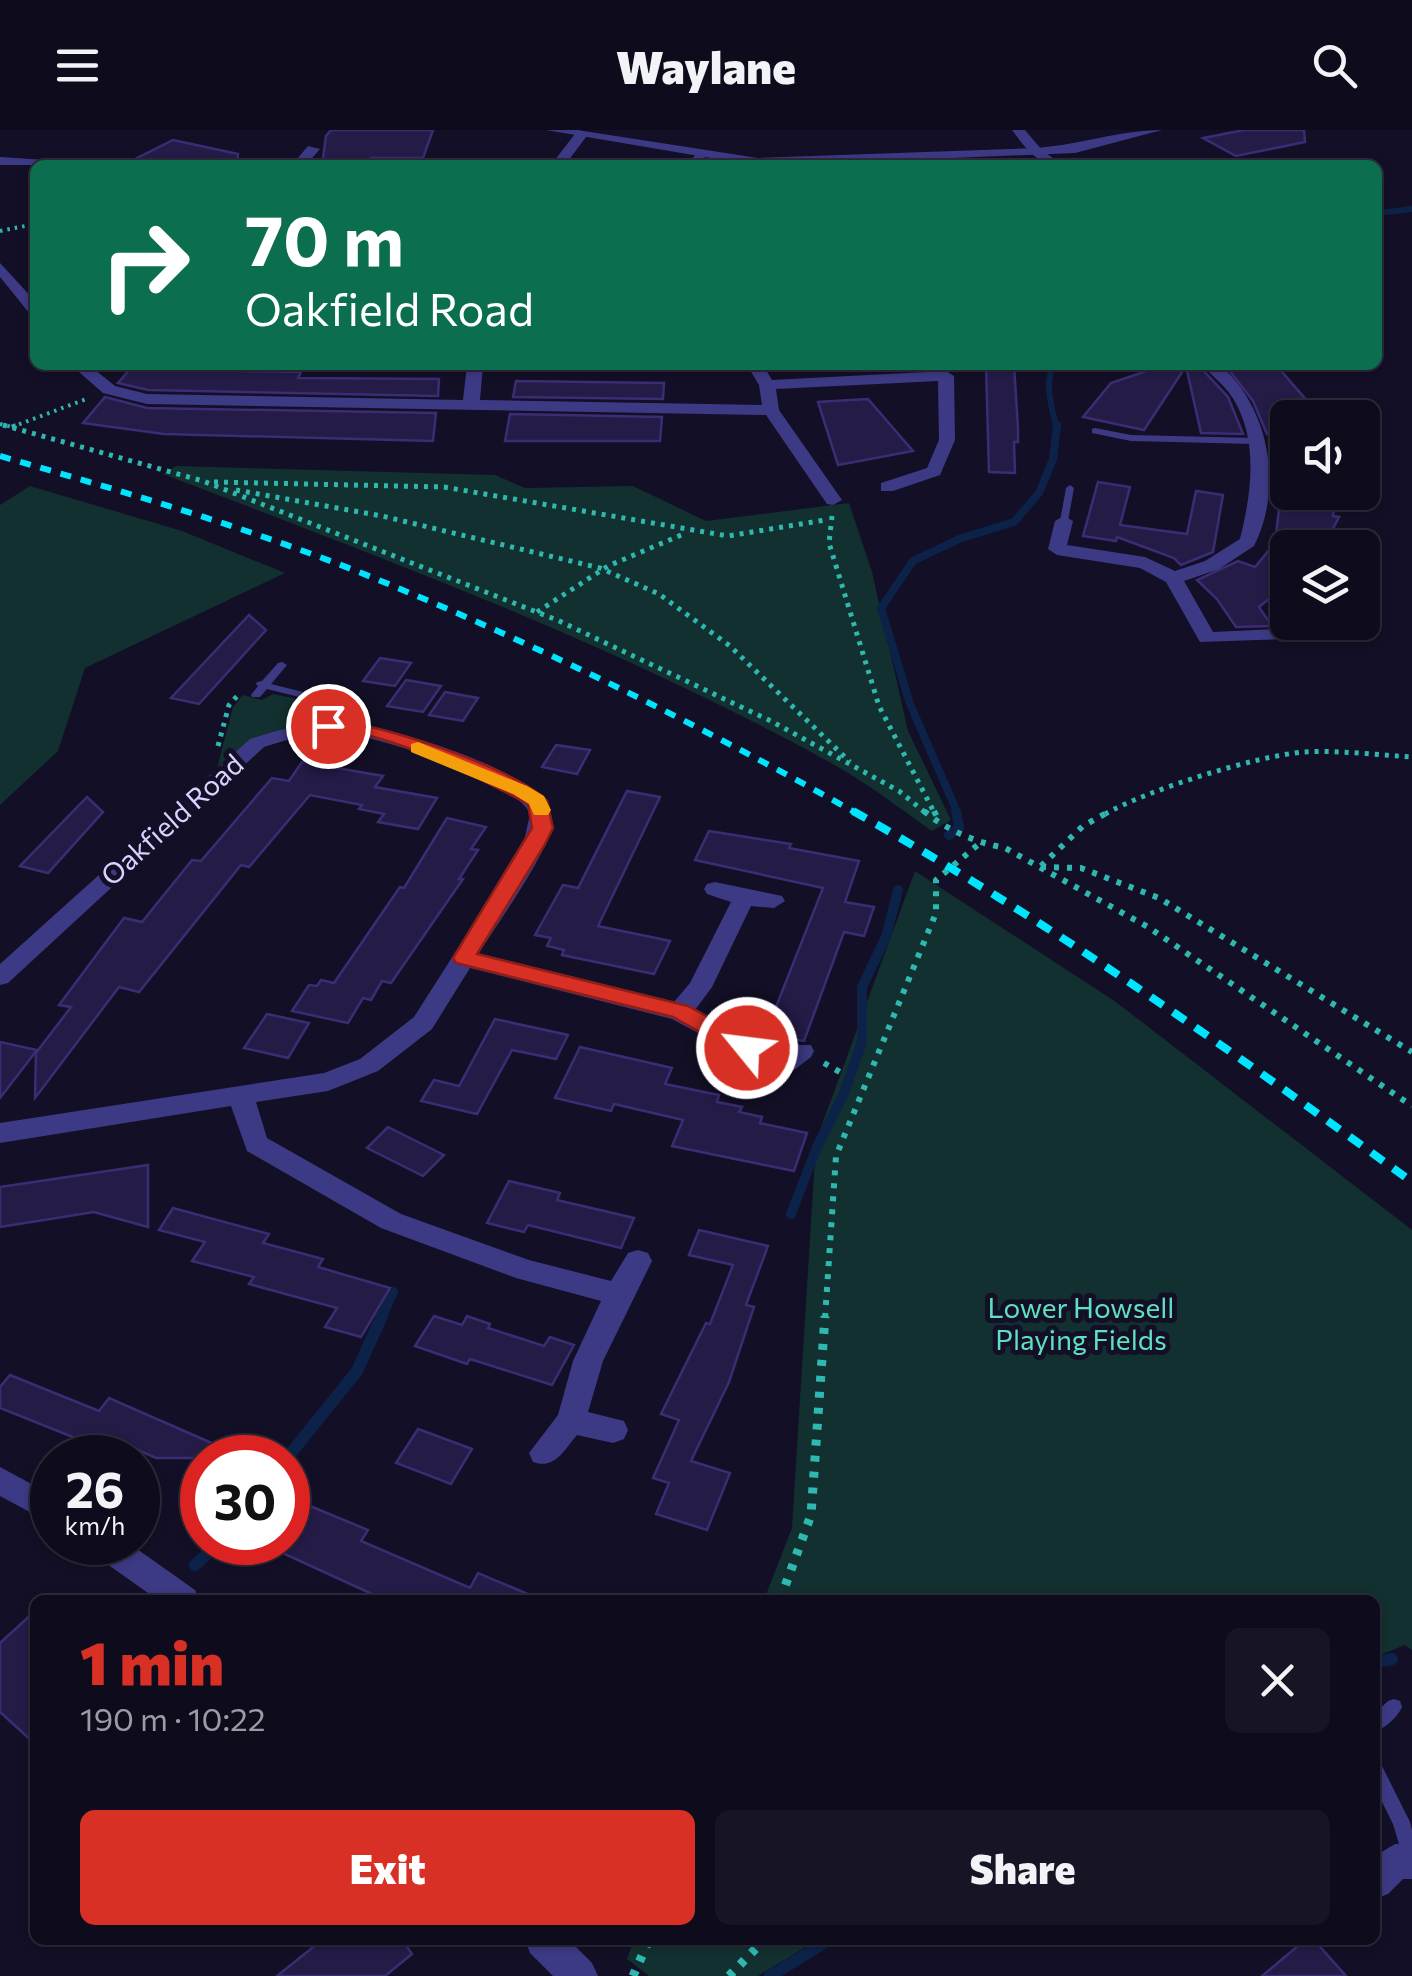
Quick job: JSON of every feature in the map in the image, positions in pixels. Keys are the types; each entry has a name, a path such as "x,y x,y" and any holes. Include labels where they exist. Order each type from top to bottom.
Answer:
{"street":[{"path":"552,130 584,133 697,160"},
{"path":"1018,130 1048,160"},
{"path":"814,160 1036,152 1075,148 1156,130"},
{"path":"562,160 584,133"},
{"path":"303,160 313,149"},
{"path":"0,161 30,163"},
{"path":"0,268 30,305"},
{"path":"85,370 109,390 168,400 771,410"},
{"path":"471,403 474,370"},
{"path":"758,370 766,385 771,410 832,509"},
{"path":"1174,578 1212,564 1248,542 1259,504 1261,469 1253,424 1238,390 1216,370"},
{"path":"766,385 947,371 947,440 934,471 887,487"},
{"path":"1064,521 1055,556 1145,563 1174,578 1208,638 1270,635"},
{"name":"Oakfield Road","path":"0,977 257,743 296,730 353,726 501,781 538,801 542,828 534,846 423,1023 369,1064 328,1082 0,1133"},
{"path":"715,889 744,898 774,901"},
{"path":"680,1012 700,987 744,898"},
{"path":"464,958 680,1012 771,1074 802,1051"},
{"path":"240,1097 256,1144 392,1221 526,1270 618,1294"},
{"path":"544,1453 571,1420 588,1361 618,1294 638,1262"},
{"path":"571,1420 613,1430"},
{"path":"0,1480 30,1498"},
{"path":"134,1565 177,1595"},
{"path":"1380,1877 1395,1862 1412,1861"},
{"path":"548,1945 579,1976"}],"lane":[{"path":"1095,431 1131,438 1255,441"},
{"path":"1064,521 1070,488"},
{"path":"261,688 282,665"},
{"path":"261,688 331,702 335,711 328,726"},
{"path":"1380,1720 1394,1707"},
{"path":"1380,1780 1400,1822 1412,1861"}],"path":[{"path":"0,231 30,225"},
{"path":"9,427 109,390"},
{"path":"0,427 204,481 537,612 770,720 899,792 941,825 980,843 1005,848 1148,927 1412,1106"},
{"path":"204,481 444,488 728,536 832,509 829,543 878,706 941,825"},
{"path":"224,489 273,494 382,516 600,568 659,594 730,646 854,767"},
{"path":"537,612 600,568 650,544 692,532"},
{"path":"208,786 229,705 244,688 261,688"},
{"path":"1040,867 1083,826 1132,800 1248,764 1303,752 1412,757"},
{"path":"782,1595 812,1515 836,1156 936,912 936,880 980,843"},
{"path":"1040,867 1081,868 1159,898 1412,1052"},
{"path":"633,1976 648,1945"},
{"path":"730,1976 759,1945"}],"green space":[{"path":"176,466 495,475 525,488 633,486 706,521 849,503 872,572 908,731 951,820 932,831 844,770 669,681 418,572 163,474"},
{"path":"30,486 182,531 285,573 85,668 58,751 0,805 0,505"},
{"path":"273,694 326,705 328,714 256,740 217,768 233,707 243,695 262,700"},
{"name":"Lower Howsell Playing Fields","path":"915,871 1116,1002 1412,1230 1412,1650 1405,1645 1380,1655 1380,1595 766,1595 792,1528 816,1141"},
{"path":"632,1945 809,1945 758,1976 649,1976 627,1959"}],"building":[{"path":"331,130 433,130 423,158 323,160 326,136"},
{"path":"1244,130 1304,130 1305,142 1236,156 1203,138"},
{"path":"173,140 238,154 237,160 133,160"},
{"path":"129,370 301,372 298,378 439,379 438,396 148,390 118,383"},
{"path":"986,370 1014,370 1018,428 1018,442 1014,442 1015,473 989,472"},
{"path":"1149,370 1183,370 1144,430 1083,417 1111,383"},
{"path":"1187,370 1203,370 1228,397 1243,434 1201,433"},
{"path":"1229,370 1280,370 1306,400 1270,400 1270,434 1253,401"},
{"path":"516,381 664,383 663,399 513,397"},
{"path":"105,397 147,408 436,413 433,441 164,434 83,423"},
{"path":"868,399 913,451 838,465 818,402"},
{"path":"510,414 662,417 660,441 505,441"},
{"path":"1098,482 1130,487 1120,525 1187,534 1196,491 1223,495 1213,552 1181,565 1174,558 1117,537 1116,541 1083,536"},
{"path":"1279,510 1334,510 1333,516 1339,517 1332,530 1277,530"},
{"path":"1270,549 1270,598 1259,607 1270,626 1236,627 1217,599 1197,580 1238,561 1255,567"},
{"path":"249,615 266,630 199,704 171,698"},
{"path":"380,658 411,663 395,686 363,681"},
{"path":"406,680 441,686 423,712 387,706"},
{"path":"445,692 478,698 463,721 429,715"},
{"path":"556,745 590,750 577,774 542,767"},
{"path":"302,762 383,776 375,787 437,798 418,829 378,822 384,814 359,809 362,805 310,795 249,867 241,865 139,992 119,987 35,1098 36,1053 71,1007 59,1005 124,918 142,922 192,860 201,861 272,778 289,781"},
{"path":"627,791 660,797 598,926 670,941 654,974 562,955 564,950 547,946 551,938 535,935 563,885 578,888"},
{"path":"87,797 103,812 48,873 20,866"},
{"path":"447,818 486,827 471,849 478,850 459,879 463,879 391,983 382,981 371,1000 363,998 348,1023 292,1011 309,985 317,986 321,980 334,983 400,887 404,888"},
{"path":"709,831 791,844 789,848 859,861 845,902 874,907 864,936 844,932 804,1041 752,1034 762,1010 774,1012 823,888 695,860"},
{"path":"267,1014 309,1023 288,1058 244,1048"},
{"path":"495,1019 568,1035 556,1059 512,1050 477,1114 421,1101 434,1080 459,1086"},
{"path":"0,1042 37,1050 0,1098"},
{"path":"580,1047 672,1068 665,1084 719,1095 717,1102 742,1107 739,1112 762,1117 760,1123 807,1133 794,1171 672,1146 683,1120 614,1104 611,1111 555,1098"},
{"path":"388,1127 444,1155 423,1176 367,1148"},
{"path":"148,1165 148,1227 94,1212 0,1227 0,1187"},
{"path":"509,1181 560,1193 557,1200 634,1218 621,1248 528,1225 524,1232 487,1223"},
{"path":"173,1208 269,1234 263,1243 323,1259 318,1267 390,1288 361,1337 325,1327 337,1308 249,1284 254,1277 192,1261 205,1242 159,1230"},
{"path":"699,1230 768,1246 746,1305 754,1307 729,1382 691,1461 730,1473 707,1530 656,1514 669,1483 653,1478 679,1420 661,1414 706,1323 710,1324 733,1265 689,1255"},
{"path":"434,1316 462,1325 467,1316 490,1324 488,1328 544,1346 550,1337 574,1345 552,1385 470,1359 467,1364 415,1346"},
{"path":"10,1375 99,1411 109,1398 193,1435 180,1435 180,1458 160,1458 160,1435 68,1435 0,1408 0,1387"},
{"path":"418,1429 472,1449 451,1484 396,1463"},
{"path":"310,1506 368,1530 361,1541 470,1588 478,1573 530,1595 374,1595 309,1565"},
{"path":"30,1616 30,1739 0,1712 0,1643"},
{"path":"316,1945 406,1945 412,1954 385,1976 277,1976"},
{"path":"1299,1945 1318,1945 1346,1976 1262,1976"}],"waterway":[{"path":"1382,213 1412,209"},
{"path":"1051,370 1049,389 1056,427"},
{"path":"958,814 910,704 881,608 913,561 959,539 1014,522 1039,493 1053,459 1057,425"},
{"path":"949,835 959,828 956,811"},
{"path":"791,1214 817,1147 843,1096 862,1042 862,987 886,937 898,890"},
{"path":"381,1318 393,1292"},
{"path":"306,1435 357,1371 382,1316"},
{"path":"1380,1661 1392,1659"},
{"path":"770,1976 821,1945"}],"railway":[{"path":"0,456 240,529 381,581 623,690 858,814"},
{"path":"853,811 998,897 1138,988 1412,1182"}],"slow traffic":[{"path":"418,748 520,790 538,801 541,810"}],"route":[{"path":"328,726 353,726 392,738 501,781 538,801 542,828 534,846 464,958 621,994 680,1012 747,1048"}]}
